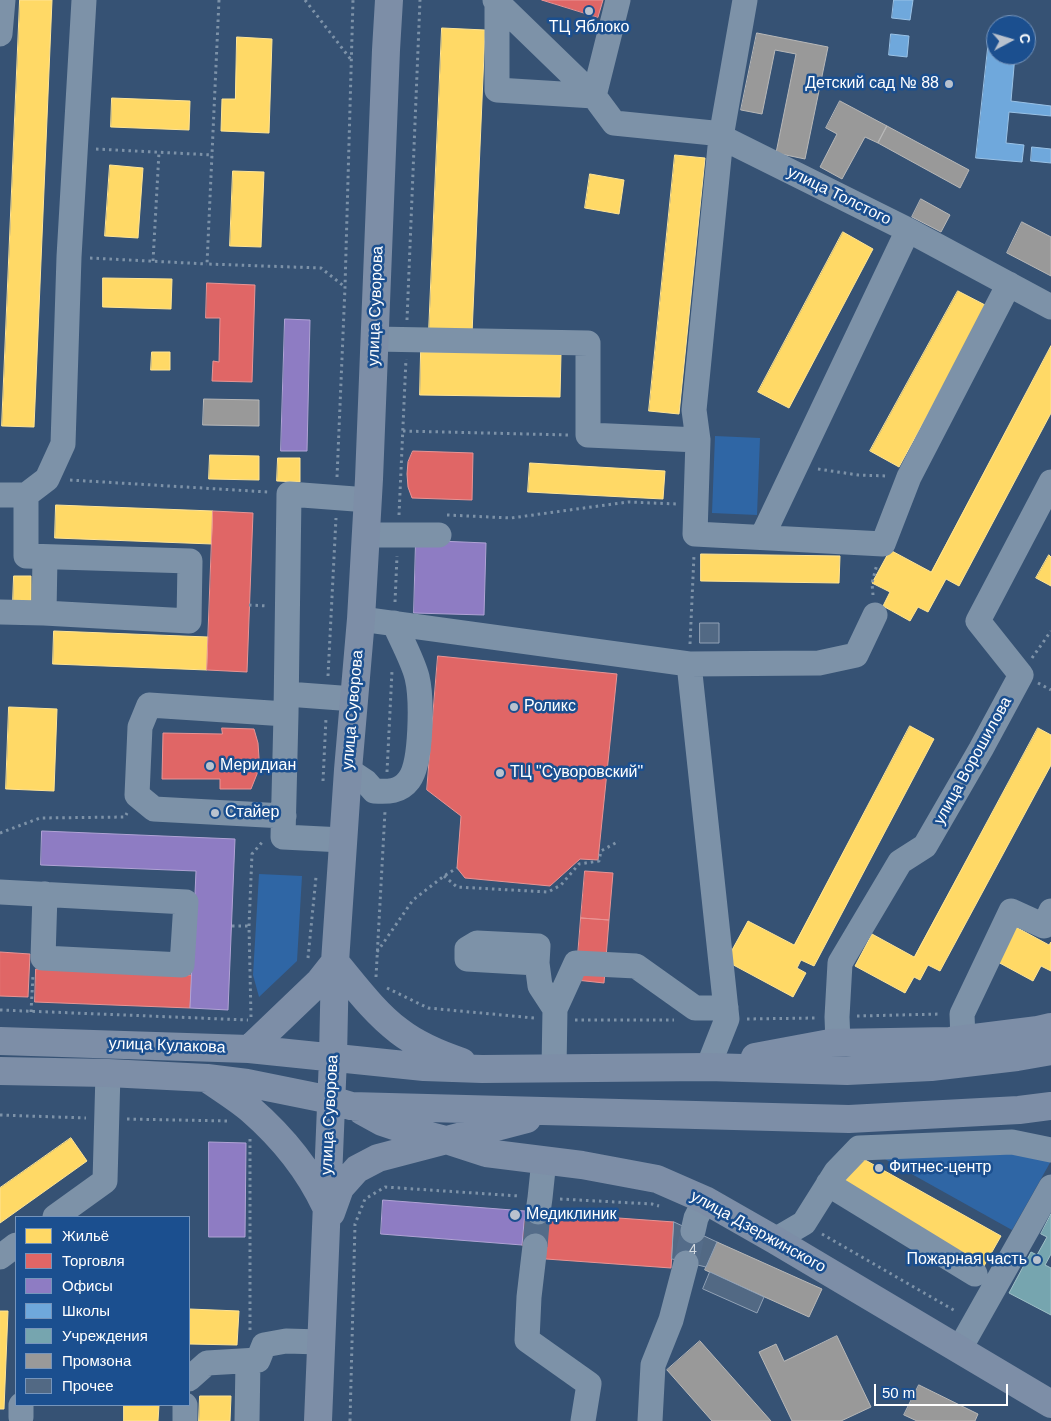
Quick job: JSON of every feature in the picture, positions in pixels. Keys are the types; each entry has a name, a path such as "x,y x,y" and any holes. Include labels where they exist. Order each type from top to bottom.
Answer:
{"main road":[{"name":"улица Суворова","path":"318,1421 326,1216 341,1103 333,1058 335,962 368,500 389,0"},
{"path":"249,1049 320,981 335,962 374,1008 400,1032 439,1054 482,1069"},
{"path":"708,1067 822,1044 838,1030 942,1041 963,1027 1038,1030 1051,1027"},
{"name":"улица Кулакова","path":"0,1041 249,1049 424,1067 482,1069 708,1067"},
{"path":"708,1067 847,1071 930,1067 1051,1051"},
{"name":"улица Кулакова","path":"0,1071 108,1073 207,1078 248,1083 341,1103"},
{"path":"207,1078 248,1108 273,1131 300,1162 318,1189 326,1216"},
{"path":"341,1103 849,1119 1019,1110 1051,1106"},
{"name":"улица Дзержинского","path":"341,1103 382,1122 486,1153 582,1165 657,1179 705,1200 1051,1404"},
{"path":"326,1216 340,1188 357,1169 378,1158 560,1111"}],"street":[{"path":"0,34 3,0"},
{"path":"0,495 26,495 47,479 63,444 69,257 84,0"},
{"path":"594,96 618,0"},
{"path":"746,0 721,138 694,410 698,440 695,534 883,544 909,477 1009,284"},
{"path":"496,2 497,90 594,96"},
{"path":"496,2 594,96"},
{"name":"улица Толстого","path":"594,96 614,123 713,134 908,230 1051,307"},
{"path":"762,537 908,230"},
{"path":"374,338 588,343 588,435 698,440"},
{"path":"1021,675 978,621 1051,482"},
{"path":"343,840 283,837 289,494 368,500"},
{"path":"0,612 189,621 190,561 26,556 26,495"},
{"path":"366,535 398,535 443,525"},
{"path":"44,613 45,557"},
{"path":"361,619 689,664 819,664 856,655 875,615"},
{"path":"348,770 366,782 374,791 391,792 410,780 418,761 420,707 417,677 394,623"},
{"path":"689,664 727,1014 708,1067"},
{"name":"улица Ворошилова","path":"838,1030 840,963 900,862 925,846 1021,675"},
{"path":"284,816 154,808 137,795 140,727 149,705 286,704 327,697 354,699"},
{"path":"0,892 46,894 186,902 182,965 43,958 46,894"},
{"path":"963,1027 1011,911 1044,926 1051,911"},
{"path":"537,963 540,986 555,1015"},
{"path":"554,1069 555,1015 576,963 636,966 695,1008 727,1014"},
{"path":"56,1216 105,1181 108,1073"},
{"path":"775,1240 804,1223 836,1172 859,1148 1012,1142 1051,1150"},
{"path":"538,1212 544,1160"},
{"path":"828,1184 975,1274"},
{"path":"959,1350 1051,1187"},
{"path":"693,1231 696,1218 705,1200"},
{"path":"0,1257 15,1246"},
{"path":"535,1246 529,1296 527,1340 589,1384 583,1421"},
{"path":"650,1421 653,1365 671,1320 686,1262"},
{"path":"190,1378 198,1363 258,1360 264,1345 286,1341 321,1342"},
{"path":"247,1421 248,1361"},
{"path":"185,1406 185,1421"}],"path":[{"path":"207,264 219,0"},
{"path":"305,0 352,62"},
{"path":"323,782 337,498 353,0"},
{"path":"394,623 420,0"},
{"path":"75,148 213,155"},
{"path":"153,261 159,152"},
{"path":"69,257 321,268 345,287"},
{"path":"402,431 588,435"},
{"path":"796,466 858,475 909,477"},
{"path":"47,479 289,494"},
{"path":"443,525 512,518 628,502 695,504"},
{"path":"689,664 695,534"},
{"path":"875,615 872,583 883,544"},
{"path":"1021,675 1051,630"},
{"path":"376,983 392,663"},
{"path":"0,833 40,818 125,817 137,795"},
{"path":"251,1020 249,926 252,854 284,816"},
{"path":"444,876 457,887 548,892 561,885 579,864 599,861 601,852 619,841"},
{"path":"377,952 413,900 457,868"},
{"path":"308,961 316,876"},
{"path":"232,926 249,926"},
{"path":"31,1012 34,957 43,958"},
{"path":"385,987 428,1008 679,1020"},
{"path":"0,1010 251,1020 259,1015"},
{"path":"727,1014 838,1030 963,1027"},
{"path":"250,1135 251,1308"},
{"path":"804,1223 975,1322"},
{"path":"350,1421 355,1224"}],"shaded area":[{"path":"715,436 760,438 757,515 712,513"},
{"path":"259,874 302,876 297,961 259,997 253,975"},
{"path":"1013,1149 1051,1161 1012,1230 883,1158"}],"building: Жильё":[{"path":"20,0 52,0 34,427 2,426"},
{"path":"442,28 485,30 472,334 429,332"},
{"path":"237,37 272,39 269,133 221,131 222,99 235,99"},
{"path":"112,98 190,101 189,130 111,127"},
{"path":"675,155 705,158 679,414 649,411"},
{"path":"110,165 143,168 138,238 105,236"},
{"path":"233,171 264,172 261,247 230,246"},
{"path":"590,174 624,180 619,214 585,208"},
{"path":"843,232 873,249 789,408 758,392"},
{"path":"103,278 172,279 171,309 103,307"},
{"path":"958,291 987,306 899,467 870,451"},
{"path":"1051,346 1051,413 959,586 946,579 928,612 918,607 910,621 883,606 890,592 872,583 890,550 931,572"},
{"path":"152,352 170,352 170,370 151,370"},
{"path":"421,352 561,354 560,397 420,395"},
{"path":"210,455 259,456 259,480 209,479"},
{"path":"278,458 300,458 300,482 277,481"},
{"path":"530,463 665,471 663,499 528,492"},
{"path":"56,505 213,511 212,544 55,538"},
{"path":"701,554 840,556 839,583 701,581"},
{"path":"1049,555 1051,557 1051,586 1036,578"},
{"path":"14,576 31,576 31,604 13,603"},
{"path":"54,631 208,637 207,670 53,664"},
{"path":"9,707 57,709 54,791 6,789"},
{"path":"910,726 934,739 814,966 801,960 797,968 806,973 793,997 726,961 748,921 794,945"},
{"path":"1038,728 1051,735 1051,765 940,971 928,965 920,980 914,977 905,993 855,966 872,934 914,957"},
{"path":"1014,926 1049,945 1051,942 1051,971 1041,966 1033,981 996,961"},
{"path":"71,1138 87,1161 0,1223 0,1188"},
{"path":"858,1156 1001,1236 984,1266 842,1187"},
{"path":"190,1309 239,1311 237,1345 190,1344"},
{"path":"0,1311 8,1311 4,1409 0,1409"},
{"path":"200,1396 231,1396 230,1421 199,1421"},
{"path":"124,1406 159,1406 158,1421 124,1421"}],"building: Торговля":[{"name":"ТЦ Яблоко","path":"542,0 603,0 598,17"},
{"path":"207,283 255,285 252,382 212,381 213,361 219,362 220,318 206,318"},
{"path":"413,451 473,453 472,500 412,498 408,487 407,474 408,462"},
{"path":"213,511 253,513 247,672 207,670"},
{"path":"438,656 617,674 598,860 580,859 550,886 465,878 457,868 461,816 427,790"},
{"name":"Меридиан","path":"222,728 254,729 258,743 259,758 257,774 251,789 220,789 220,779 162,779 163,733 222,734"},
{"path":"585,871 613,873 609,920 581,918"},
{"path":"581,918 609,920 604,983 576,980"},
{"path":"0,952 30,954 28,997 0,996"},
{"path":"36,969 192,975 190,1008 35,1002"},
{"path":"525,1211 549,1213 546,1248 522,1245"},
{"path":"549,1213 674,1222 671,1268 546,1259"}],"building: Офисы":[{"path":"285,319 310,320 307,451 281,451"},
{"path":"416,540 486,543 484,615 414,613"},
{"path":"42,831 235,839 228,1010 190,1008 196,871 41,865"},
{"path":"209,1142 246,1143 245,1237 209,1237"},
{"path":"383,1200 525,1211 522,1245 381,1234"}],"building: Школы":[{"path":"894,0 913,0 910,20 892,18"},
{"path":"891,34 909,36 907,57 889,55"},
{"path":"986,65 1014,65 1011,101 1051,106 1051,116 1009,112 1006,143 1024,145 1022,162 976,158"},
{"path":"1032,147 1051,149 1051,163 1031,161"}],"building: Учреждения":[{"name":"Пожарная часть","path":"1051,1214 1051,1254 1045,1265 1051,1268 1051,1315 1009,1293 1031,1252 1037,1255 1047,1237 1041,1234"}],"building: Промзона":[{"path":"757,33 828,47 805,159 776,153 796,54 775,50 762,114 741,110"},
{"path":"840,101 887,126 878,143 865,137 842,179 820,167 837,134 826,128"},
{"path":"887,126 969,170 960,188 878,143"},
{"path":"921,199 950,215 941,232 912,217"},
{"path":"1022,222 1051,237 1051,276 1007,253"},
{"path":"204,399 259,400 259,426 203,425"},
{"path":"717,1242 822,1289 809,1317 705,1270"},
{"path":"837,1336 871,1407 841,1421 792,1421 759,1352 776,1344 784,1361"},
{"path":"700,1341 771,1421 712,1421 667,1370"},
{"path":"919,1385 978,1414 975,1421 917,1421 904,1415"}],"building: Прочее":[{"path":"700,623 719,623 719,643 700,643"},
{"path":"674,1222 717,1242 706,1267 672,1259"},
{"path":"710,1272 764,1297 757,1313 703,1289"}],"tunnel":[{"path":"535,1246 538,1212"},
{"path":"686,1263 693,1231"}],"place":[{"name":"ТЦ Яблоко","path":"589,11"},
{"name":"Детский сад № 88","path":"949,84"},
{"name":"Роликс","path":"514,707"},
{"name":"Меридиан","path":"210,766"},
{"name":"ТЦ \"Суворовский\"","path":"500,773"},
{"name":"Стайер","path":"215,813"},
{"name":"Фитнес-центр","path":"879,1168"},
{"name":"Медиклиник","path":"515,1215"},
{"name":"Пожарная часть","path":"1037,1260"}]}
